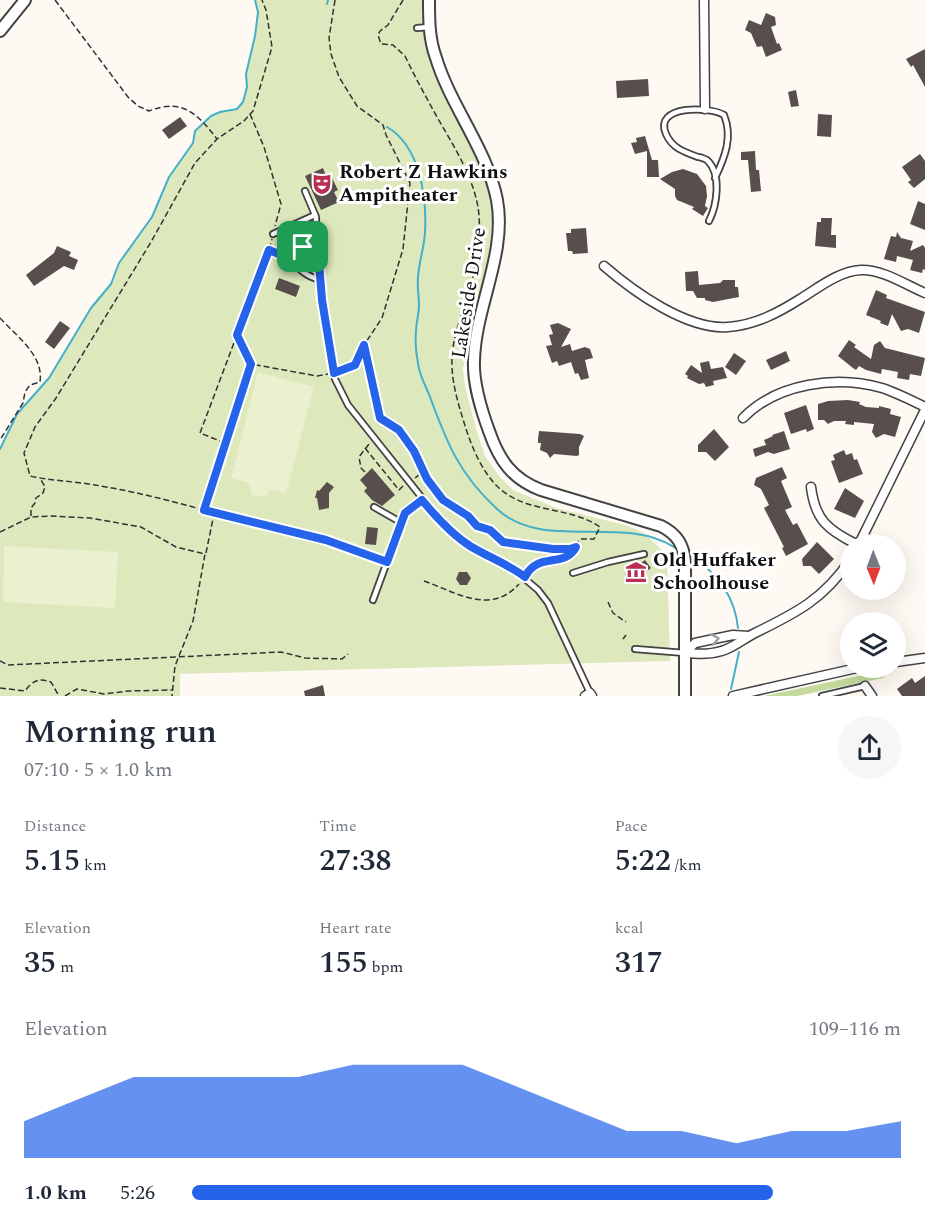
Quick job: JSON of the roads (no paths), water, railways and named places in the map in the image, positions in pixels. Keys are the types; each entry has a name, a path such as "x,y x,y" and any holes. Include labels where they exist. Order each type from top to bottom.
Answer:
{"street":[{"path":"0,31 25,0"},
{"name":"Lakeside Drive","path":"429,0 433,50 485,165 497,200 496,245 477,335 474,362 479,397 493,441 508,469 526,483 541,490 661,526 677,537 684,551 685,562 685,696"},
{"path":"704,0 705,109"},
{"path":"604,266 627,286 671,311 710,326 727,327 758,321 782,311 837,278 858,270 870,270 925,293"},
{"path":"743,418 753,408 783,393 832,382 850,382 882,388 925,409 863,534"},
{"path":"811,487 820,519 840,536"},
{"path":"685,653 703,654 725,650 787,619 831,586 840,574"},
{"path":"685,653 695,643 733,635 749,636"},
{"path":"906,661 925,658"},
{"path":"733,696 840,672"},
{"path":"865,686 872,696"}],"lane":[{"path":"417,28 430,27"},
{"path":"709,221 718,190 715,178 706,160 675,148 666,134 663,123 666,117 671,114 705,109 724,115 728,136 727,149 715,178"},
{"path":"305,190 315,215 318,258 334,373 340,392 374,440 441,523 459,538 525,577 545,598 570,647 589,695"},
{"path":"273,234 315,215"},
{"path":"318,258 310,249 303,247 295,252 293,260 302,272 321,280"},
{"path":"373,600 405,513 422,500"},
{"path":"374,507 402,523"},
{"path":"326,540 387,562"},
{"path":"573,573 644,554"},
{"path":"634,649 685,653"},
{"path":"822,696 865,686"}],"waterway":[{"path":"0,449 17,414 49,378 91,308 111,284 119,263 152,217 169,177 193,143 195,131 211,116 237,109 243,102 258,12 255,0"},
{"path":"327,4 328,0"},
{"path":"387,127 398,136 414,159 423,189 425,233 418,277 416,351 421,376 442,429 464,470 484,496 497,509 516,522 559,531 630,533 653,538 674,547"},
{"path":"694,558 711,572 724,588 733,607 738,628"},
{"path":"731,689 739,652"}],"place":[{"name":"Robert Z Hawkins Ampitheater","path":"322,184"},
{"name":"Old Huffaker Schoolhouse","path":"636,572"}]}
